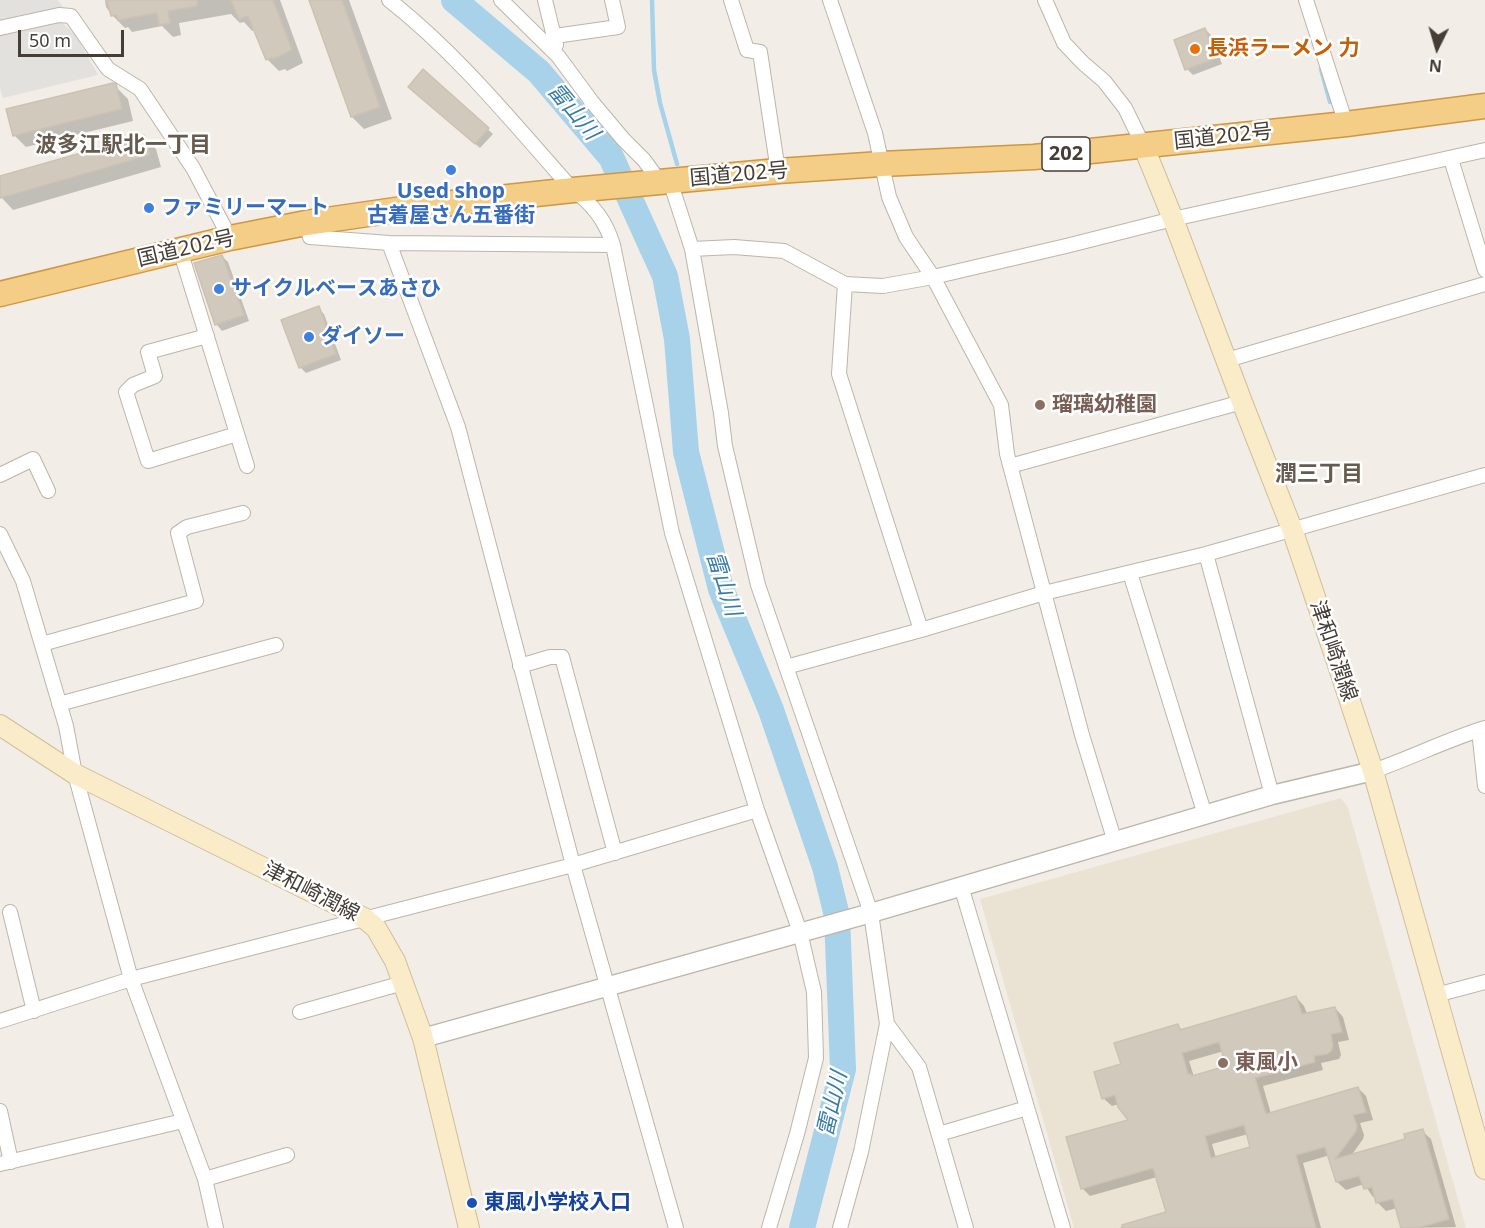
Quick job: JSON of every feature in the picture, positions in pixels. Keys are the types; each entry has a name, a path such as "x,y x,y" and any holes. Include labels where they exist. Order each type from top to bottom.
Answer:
{"highway":[{"name":"国道202号","path":"0,294 230,238 306,223 416,207 778,171 1034,157 1346,124 1485,106"}],"main road":[{"name":"津和崎潤線","path":"1143,145 1292,529 1373,771 1485,1169"},
{"name":"津和崎潤線","path":"0,725 75,774 364,918 376,928 395,961 423,1038 469,1228"}],"street":[{"path":"389,0 422,26 479,82 573,190 589,201 608,228 672,533 757,810 800,932 814,992 816,1058 798,1134 769,1228"},
{"path":"501,0 558,56 592,102 644,160 659,182 692,249 725,446 758,585 871,912 887,1024 861,1152 840,1228"},
{"path":"545,0 558,56"},
{"path":"555,36 618,27 612,0"},
{"path":"731,0 747,50 760,52 778,171"},
{"path":"830,0 875,133 889,197 906,237 933,278 1001,405 1011,466 1082,735 1114,842"},
{"path":"1045,0 1064,43 1104,81 1125,108 1143,145"},
{"path":"1306,0 1346,124"},
{"path":"0,28 59,15 70,16 108,69 140,89 193,168 230,238"},
{"path":"692,249 734,247 784,251 845,284 883,286 933,278 1173,219 1485,150"},
{"path":"1451,159 1485,270"},
{"path":"306,223 310,237 389,243 613,245"},
{"path":"389,243 458,427 573,865 676,1228"},
{"path":"180,250 247,466"},
{"path":"845,284 839,374 921,630"},
{"path":"1227,360 1485,284"},
{"path":"207,336 148,352 155,376 133,385 126,392 148,461 237,434"},
{"path":"1011,466 1242,402"},
{"path":"0,476 33,459 48,491"},
{"path":"786,667 1044,593 1206,554 1485,475"},
{"path":"42,644 196,601 178,533 187,527 243,513"},
{"path":"0,534 23,581 42,644 130,979 205,1179 216,1228"},
{"path":"1206,554 1272,795"},
{"path":"1130,573 1205,815"},
{"path":"59,704 276,645"},
{"path":"520,666 550,657 561,657 615,853"},
{"path":"423,1038 609,987 1272,795 1373,771 1397,763 1452,738 1482,729 1485,786"},
{"path":"0,1021 130,979 573,865 757,810"},
{"path":"961,886 1063,1228"},
{"path":"10,912 34,1011"},
{"path":"1436,996 1485,982"},
{"path":"300,1012 403,983"},
{"path":"887,1024 920,1066 966,1228"},
{"path":"939,1134 1027,1108"},
{"path":"0,1111 5,1163 183,1121"},
{"path":"205,1179 287,1155"}],"shaded area":[{"path":"0,0 58,0 64,9 0,26"},
{"path":"60,21 76,35 98,75 3,98 0,88 0,34"},
{"name":"東風小","path":"1341,798 1348,808 1466,1228 1074,1228 980,899"}],"building":[{"path":"107,0 197,0 197,6 168,11 170,23 159,25 157,13 118,20 117,15 111,16"},
{"path":"231,0 273,0 292,50 266,60 248,16 239,19"},
{"path":"309,0 342,0 380,107 351,117"},
{"name":"長浜ラーメン 力","path":"1205,28 1217,58 1185,70 1174,40"},
{"path":"423,69 489,128 475,144 408,87"},
{"path":"116,84 122,109 13,136 6,109"},
{"path":"144,135 150,155 0,198 0,176"},
{"name":"サイクルベースあさひ","path":"222,255 244,315 215,325 194,263"},
{"name":"ダイソー","path":"319,306 336,354 299,368 281,320"},
{"path":"1296,996 1302,1014 1335,1007 1342,1032 1331,1034 1333,1046 1331,1051 1314,1056 1315,1062 1255,1078 1266,1114 1358,1087 1366,1112 1353,1115 1357,1126 1356,1131 1335,1159 1405,1139 1404,1134 1423,1129 1449,1219 1418,1228 1401,1228 1393,1199 1376,1203 1372,1187 1364,1189 1359,1176 1336,1182 1325,1147 1296,1155 1316,1228 1123,1228 1122,1225 1166,1212 1153,1168 1081,1189 1066,1137 1128,1120 1118,1107 1115,1095 1102,1099 1094,1072 1121,1064 1114,1043 1178,1024 1180,1030","holes":["1219,1042 1226,1066 1192,1076 1188,1074 1182,1053","1244,1125 1250,1147 1211,1158 1205,1136"]}],"waterway":[{"name":"雷山川","path":"454,0 539,72 611,157 665,276 677,339 686,452 721,589 771,710 825,867 837,916 843,1069 802,1228"},
{"path":"652,0 654,70 660,103 677,164"},
{"path":"1321,69 1330,102"}],"place":[{"name":"長浜ラーメン 力","path":"1195,49"},
{"name":"Used shop 古着屋さん五番街","path":"451,170"},
{"name":"ファミリーマート","path":"149,208"},
{"name":"サイクルベースあさひ","path":"219,289"},
{"name":"ダイソー","path":"309,337"},
{"name":"瑠璃幼稚園","path":"1040,405"},
{"name":"東風小","path":"1223,1063"},
{"name":"東風小学校入口","path":"472,1203"}],"district":[{"name":"波多江駅北一丁目","path":"123,146"},
{"name":"潤三丁目","path":"1319,475"}]}
